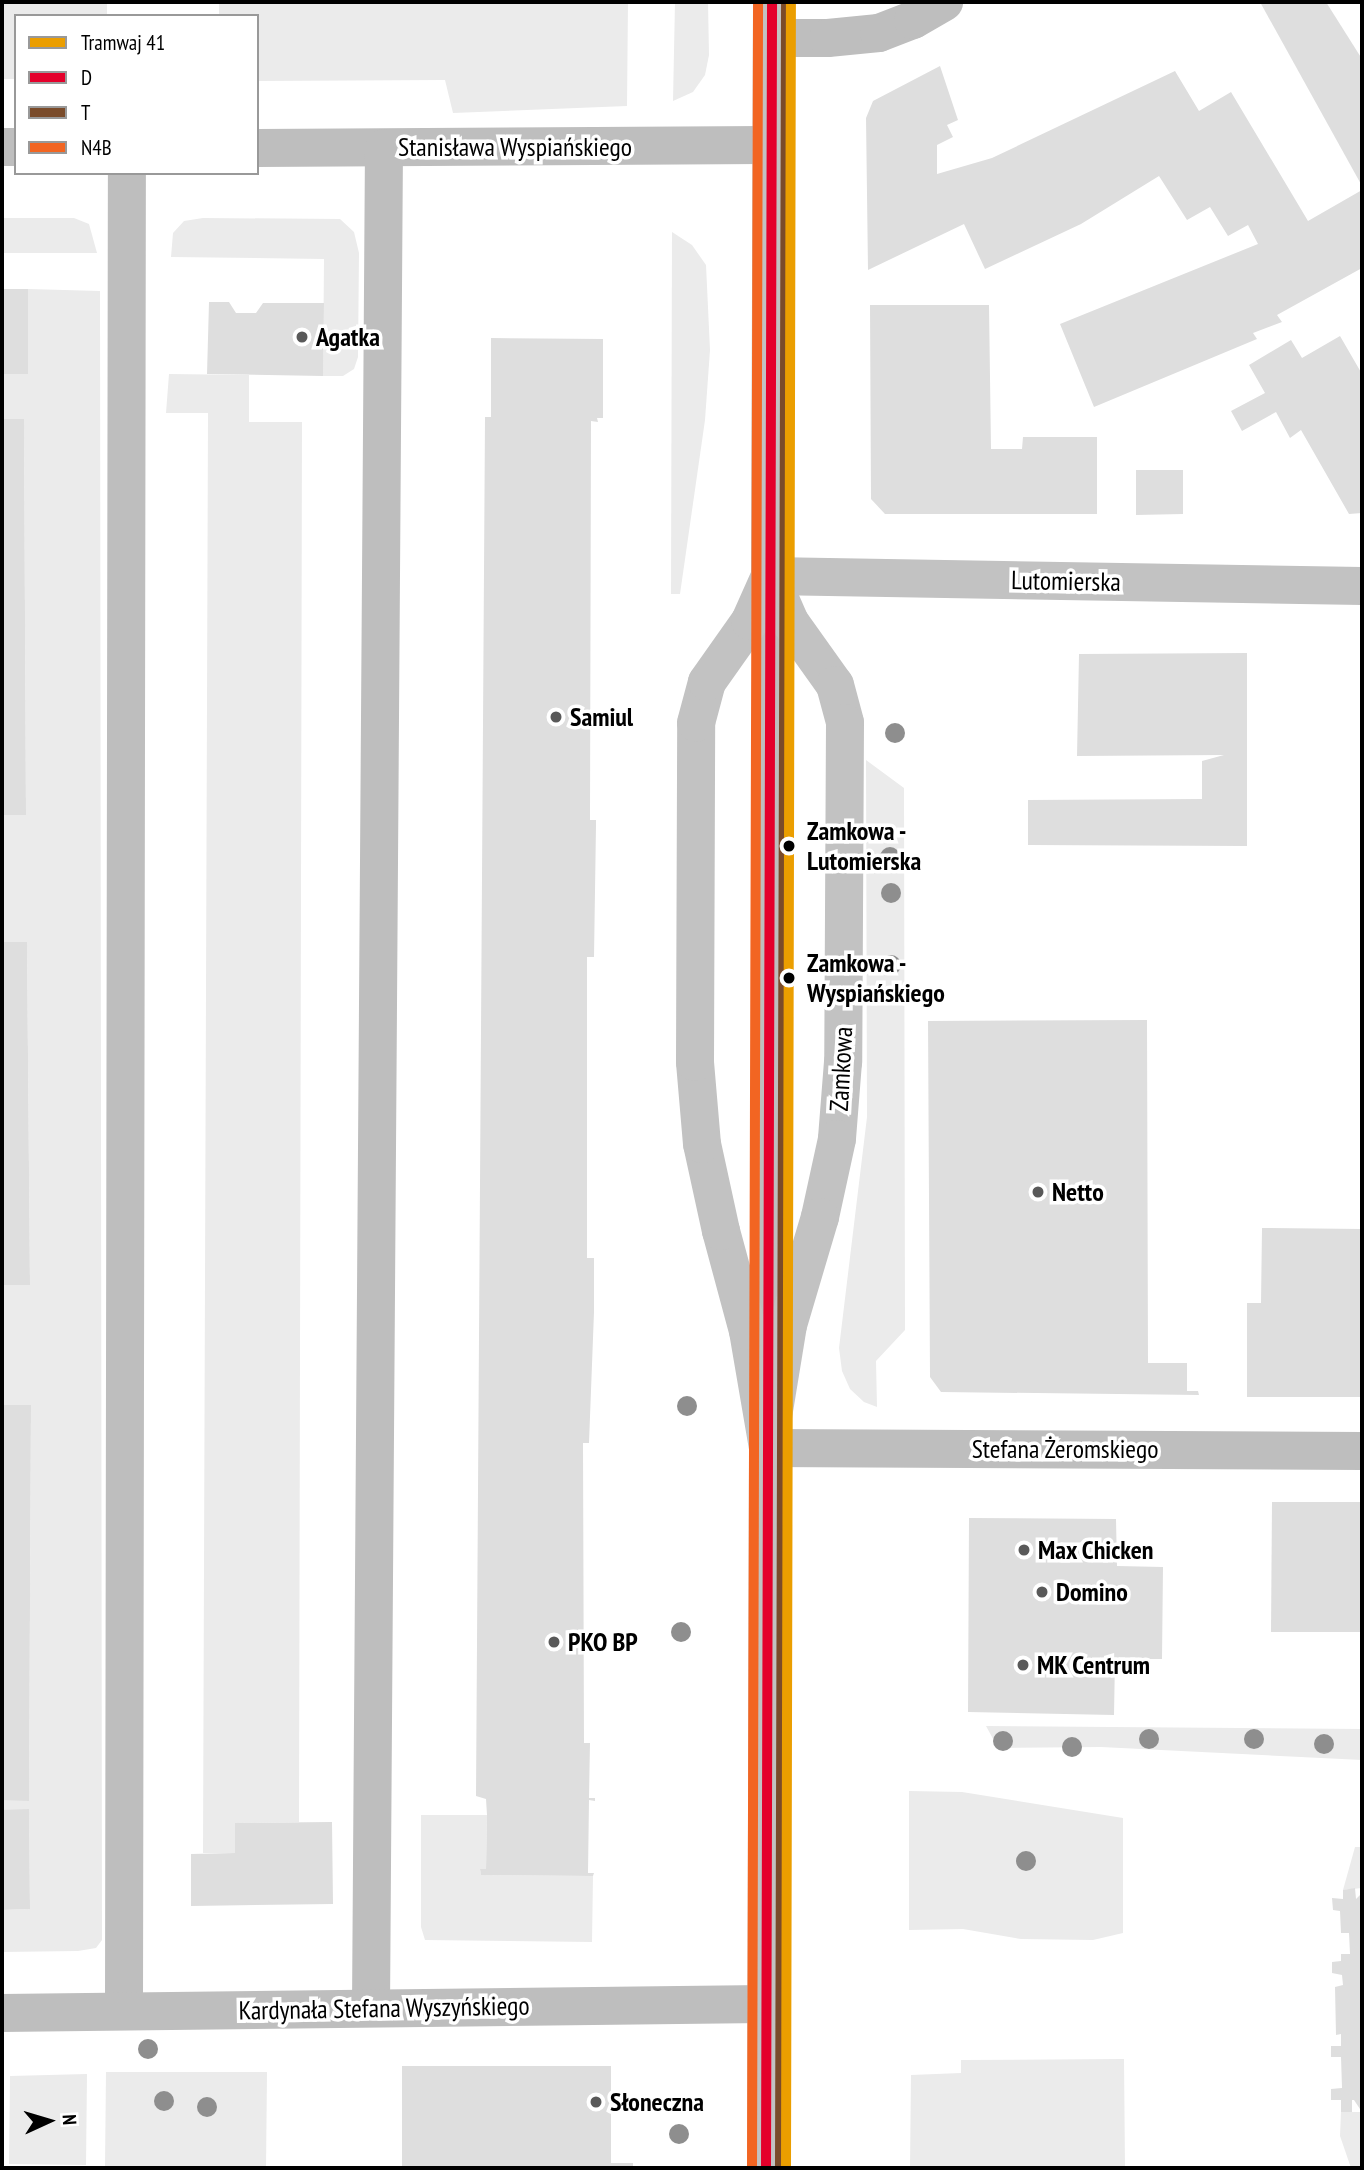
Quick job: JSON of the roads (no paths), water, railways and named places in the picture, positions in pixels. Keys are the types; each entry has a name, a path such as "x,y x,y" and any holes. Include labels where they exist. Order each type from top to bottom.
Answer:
{"street":[{"path":"772,20 828,38 879,33 913,20 944,2"},
{"name":"Zamkowa","path":"768,1448 748,1331 721,1231 702,1144 695,1062 696,723 707,682 750,621 770,576 772,20"},
{"name":"Stanisława Wyspiańskiego","path":"259,148 772,145"},
{"path":"371,2008 384,148"},
{"path":"124,2011 127,175"},
{"name":"Zamkowa","path":"766,2168 768,1448 788,1325 820,1217 837,1139 844,1062 845,723 835,684 790,622 770,576"},
{"name":"Lutomierska","path":"770,576 1362,586"},
{"name":"Stefana Żeromskiego","path":"768,1448 1362,1451"},
{"name":"Kardynała Stefana Wyszyńskiego","path":"2,2013 766,2004"}],"lane":[{"path":"768,1448 770,576"}],"tram line":[{"name":"41","path":"786,2168 791,2"}],"place":[{"name":"Agatka","path":"302,337"},
{"name":"Samiul","path":"556,717"},
{"name":"Zamkowa - Lutomierska","path":"789,846"},
{"name":"Zamkowa - Wyspiańskiego","path":"789,978"},
{"name":"Netto","path":"1038,1192"},
{"name":"Max Chicken","path":"1024,1550"},
{"name":"Domino","path":"1042,1592"},
{"name":"PKO BP","path":"554,1642"},
{"name":"MK Centrum","path":"1023,1665"},
{"name":"Słoneczna","path":"596,2102"}]}
